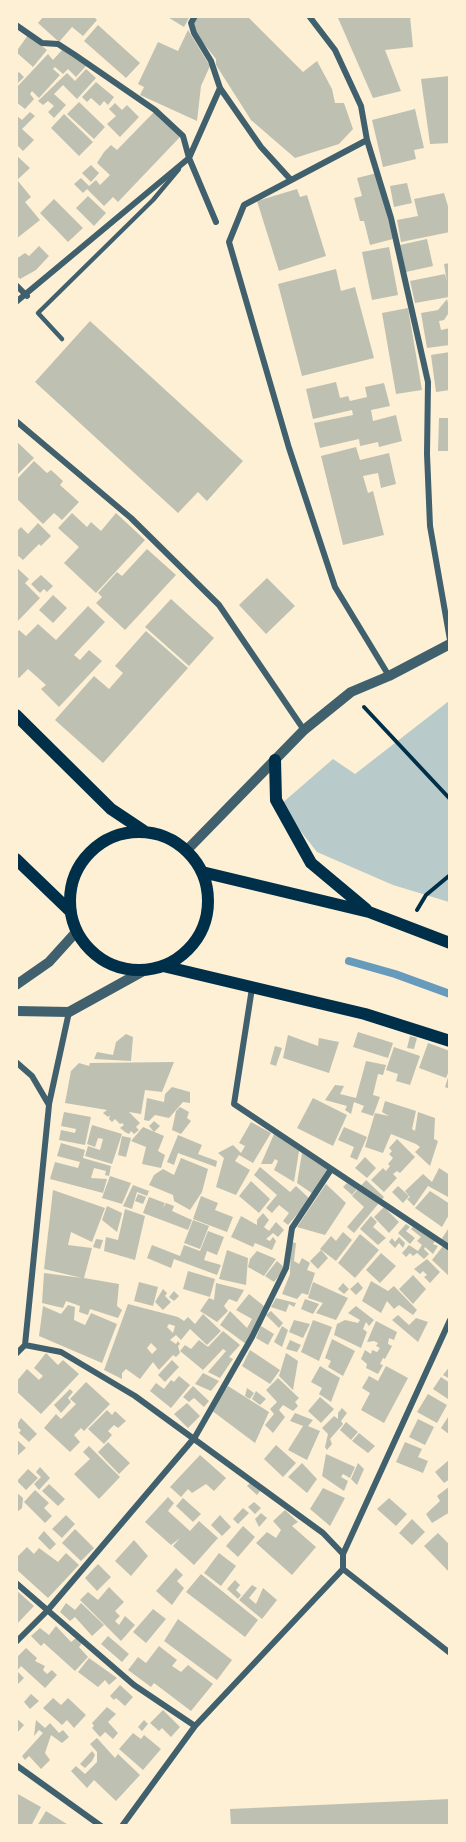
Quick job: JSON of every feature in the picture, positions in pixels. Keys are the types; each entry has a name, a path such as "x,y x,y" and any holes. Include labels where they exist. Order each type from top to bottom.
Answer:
{"main road":[{"path":"16,715 111,809 144,831 167,837 187,850 202,872 208,894 207,917 198,938 183,955 163,966 145,970 124,968 105,961 89,948 77,931 70,911 76,870 88,853 104,840 123,833 144,831"},
{"path":"275,760 276,800 311,863 369,912"},
{"path":"16,859 70,911"},
{"path":"202,872 369,912 450,943"},
{"path":"163,966 365,1014 450,1041"}],"street":[{"path":"195,16 191,23 211,61 220,88 261,147 291,180"},
{"path":"187,850 304,730 351,692 389,676 450,642 430,526 427,454 428,382 391,218 367,140 361,106 335,50 309,16"},
{"path":"16,25 42,43 58,44 155,110 183,136 189,158 216,222"},
{"path":"16,302 27,296 189,158 220,88"},
{"path":"367,140 244,206 229,242 289,448 335,587 389,676"},
{"path":"16,285 27,296"},
{"path":"16,421 131,518 219,605 304,730"},
{"path":"16,985 49,962 77,931"},
{"path":"16,1011 69,1012 145,970"},
{"path":"252,986 234,1104 450,1248"},
{"path":"16,1354 25,1345 49,1105 69,1012"},
{"path":"16,1062 32,1076 49,1105"},
{"path":"16,1642 47,1611 195,1437 252,1337 286,1269 292,1228 330,1170"},
{"path":"122,1826 195,1726 343,1569 343,1554 450,1320"},
{"path":"25,1345 61,1352 135,1396 195,1437 323,1533 343,1554"},
{"path":"343,1569 450,1653"},
{"path":"16,1583 134,1685 195,1726"},
{"path":"16,1765 101,1826"}],"lane":[{"path":"62,339 38,313 153,200 189,158"}],"path":[{"path":"351,692 450,799"},
{"path":"417,910 426,895 450,875"}],"shaded area":[{"path":"449,701 449,902 393,885 317,852 280,805 333,759 355,774"}],"building":[{"path":"44,16 93,16 97,20 83,36 72,27 59,42 38,23"},
{"path":"166,16 190,16 184,27"},
{"path":"197,16 247,16 303,72 317,61 332,89 335,103 344,103 353,129 339,144 295,158 251,120 216,65 216,59 197,35 193,20"},
{"path":"410,16 413,47 385,50 401,91 373,98 338,18"},
{"path":"98,25 140,63 126,78 84,41"},
{"path":"188,30 210,66 201,86 197,121 140,95 144,87 138,84 158,42 178,51"},
{"path":"28,35 47,50 33,67 16,52"},
{"path":"62,50 86,66 76,77 68,69 63,74 55,67 53,69 60,75 39,98 32,91 30,94 34,99 25,109 16,102 16,88 48,54 53,60"},
{"path":"86,69 96,78 77,99 63,85 54,94 66,105 54,118 48,112 54,106 48,101 43,105 38,101 67,73 75,81"},
{"path":"19,72 24,77 16,85 16,75"},
{"path":"450,76 450,143 430,144 421,79"},
{"path":"96,82 114,97 108,105 104,101 100,106 91,98 87,102 82,97"},
{"path":"79,102 105,127 94,139 67,114"},
{"path":"115,103 122,110 127,105 139,117 120,137 107,124 116,116 109,109"},
{"path":"415,109 424,148 414,150 416,159 383,167 372,120"},
{"path":"30,112 35,116 22,129 34,140 23,151 16,144 16,115 22,120"},
{"path":"154,112 180,137 118,202 113,197 104,206 87,189 83,193 74,184 81,178 89,186 96,180 100,185 110,175 97,163 104,152 111,145 117,150"},
{"path":"64,114 93,142 79,156 51,128"},
{"path":"16,155 30,168 16,181"},
{"path":"91,165 99,173 91,182 82,173"},
{"path":"377,173 393,239 370,245 364,221 360,221 354,198 362,196 357,178"},
{"path":"18,181 31,197 25,202 40,220 16,239"},
{"path":"407,183 412,203 394,207 390,186"},
{"path":"297,189 300,197 307,195 326,256 279,271 257,201"},
{"path":"444,193 450,213 450,232 401,242 397,220 418,216 414,199"},
{"path":"88,196 106,213 94,226 76,208"},
{"path":"54,199 83,228 68,242 40,213"},
{"path":"427,239 433,266 406,272 400,245"},
{"path":"39,246 49,256 36,270 20,279 16,275 16,259 25,253 29,256"},
{"path":"389,247 398,295 372,300 362,252"},
{"path":"450,263 449,297 415,303 410,281 445,274 447,282 444,264"},
{"path":"336,269 341,291 355,287 374,358 302,376 278,284"},
{"path":"447,299 450,311 444,320 439,321 441,330 450,328 450,345 427,348 421,313 438,310"},
{"path":"408,308 422,390 396,394 382,313"},
{"path":"90,321 243,461 207,501 198,492 178,513 35,382"},
{"path":"450,352 450,390 436,392 431,355"},
{"path":"336,382 340,398 348,396 350,401 367,397 365,387 384,383 390,406 371,410 373,421 396,415 402,441 379,447 378,442 360,446 359,439 320,448 314,423 353,415 352,410 313,419 306,389"},
{"path":"439,418 450,418 450,451 438,451"},
{"path":"16,441 34,458 16,476"},
{"path":"356,447 360,460 389,453 396,484 381,488 378,473 363,476 368,493 373,491 384,535 343,545 321,456"},
{"path":"34,461 47,473 51,470 63,481 60,485 79,502 62,520 54,513 43,524 16,498 16,480"},
{"path":"72,513 87,527 91,522 101,531 116,513 145,540 96,593 64,563 79,547 58,528"},
{"path":"38,523 51,536 23,560 16,554 16,532 21,527 28,534"},
{"path":"147,549 176,575 125,630 96,603 102,597 98,593 117,572 122,576"},
{"path":"16,567 29,579 25,583 40,598 16,623"},
{"path":"41,575 53,586 47,592 44,589 40,593 31,584"},
{"path":"267,578 295,606 266,634 239,605"},
{"path":"53,595 67,608 53,623 39,610"},
{"path":"171,599 214,638 189,666 145,627"},
{"path":"88,606 105,622 74,655 80,660 89,650 102,661 59,707 41,689 46,685 28,669 19,678 16,676 16,633 19,630 26,636 38,624 56,640"},
{"path":"146,631 188,668 103,763 55,720 94,676 109,689 123,673 115,666"},
{"path":"358,1032 393,1043 388,1058 353,1047"},
{"path":"126,1034 133,1037 131,1061 94,1059 97,1052 113,1055 116,1042"},
{"path":"288,1035 318,1046 319,1038 339,1042 329,1073 283,1058"},
{"path":"410,1036 417,1038 414,1049 407,1048"},
{"path":"428,1043 450,1051 450,1068 446,1078 419,1068"},
{"path":"275,1046 282,1048 276,1066 270,1064"},
{"path":"394,1047 420,1056 410,1085 396,1081 398,1074 386,1070"},
{"path":"366,1061 386,1065 383,1075 378,1074 373,1095 380,1097 373,1116 361,1112 364,1106 354,1102 351,1114 345,1110 347,1106 325,1100 335,1085 344,1086 340,1094 356,1098"},
{"path":"174,1062 162,1092 145,1090 141,1114 129,1112 140,1123 136,1127 139,1130 134,1134 131,1131 129,1134 125,1132 120,1128 124,1125 115,1119 112,1122 109,1119 110,1115 108,1117 103,1113 107,1110 65,1103 71,1071 79,1063 89,1066 90,1063"},
{"path":"450,1074 450,1089 445,1087"},
{"path":"172,1087 190,1092 190,1103 183,1102 169,1118 155,1115 149,1121 144,1120 147,1098 164,1102 165,1094"},
{"path":"313,1098 347,1115 333,1146 297,1128"},
{"path":"385,1101 416,1111 412,1129 415,1131 418,1112 435,1118 434,1139 438,1141 430,1166 415,1152 420,1147 391,1134 383,1153 365,1147 375,1113 389,1116 382,1112"},
{"path":"180,1107 189,1112 187,1118 191,1121 181,1134 172,1130 176,1111"},
{"path":"64,1112 91,1117 85,1145 59,1140 61,1130 75,1133 76,1129 61,1126"},
{"path":"154,1121 160,1126 154,1132 149,1126"},
{"path":"251,1122 271,1133 253,1163 239,1155 235,1161 250,1170 236,1195 216,1187 224,1158 218,1153 233,1145 241,1153 245,1146 239,1143"},
{"path":"92,1125 122,1134 112,1164 85,1156 88,1146 100,1150 103,1139 98,1138 95,1147 87,1144"},
{"path":"143,1127 164,1136 158,1151 165,1155 161,1168 142,1164 146,1147 131,1141"},
{"path":"344,1127 367,1137 357,1160 350,1157 354,1147 338,1140"},
{"path":"274,1134 299,1151 294,1182 274,1170 278,1161 275,1159 272,1164 261,1164"},
{"path":"178,1135 202,1145 198,1154 217,1161 216,1167 178,1153 174,1165 167,1162"},
{"path":"122,1136 131,1138 126,1157 118,1155"},
{"path":"397,1139 415,1157 400,1173 397,1171 393,1174 397,1178 384,1192 371,1180 383,1168 386,1171 390,1166 388,1164 393,1158 389,1154 392,1151 389,1148"},
{"path":"61,1143 85,1150 83,1158 111,1166 109,1176 105,1175 106,1171 94,1168 91,1178 107,1179 103,1193 50,1179 55,1162 78,1168 80,1162 57,1156"},
{"path":"302,1153 328,1170 313,1194 297,1183"},
{"path":"365,1157 376,1168 367,1178 355,1168"},
{"path":"181,1158 208,1169 202,1192 190,1210 174,1201 173,1195 149,1185 154,1175 163,1169 174,1175"},
{"path":"260,1167 290,1192 296,1186 310,1199 288,1225 283,1221 289,1213 279,1205 272,1213 266,1208 277,1195 254,1175"},
{"path":"439,1168 450,1175 450,1198 428,1186 414,1206 407,1199 410,1197 405,1191 423,1174 432,1182"},
{"path":"110,1176 131,1183 122,1204 102,1198"},
{"path":"366,1180 384,1197 354,1233 347,1227 364,1207 352,1196"},
{"path":"251,1181 270,1199 259,1213 239,1196"},
{"path":"347,1183 357,1189 352,1195 343,1187"},
{"path":"326,1184 346,1203 325,1235 297,1227"},
{"path":"133,1185 149,1191 147,1196 137,1192 132,1209 123,1206"},
{"path":"398,1186 409,1196 403,1203 392,1192"},
{"path":"53,1190 105,1208 92,1242 71,1232 68,1245 92,1248 84,1278 119,1284 117,1306 122,1310 118,1318 90,1309 88,1315 79,1312 80,1306 66,1301 63,1308 42,1303 44,1273 82,1278 44,1269"},
{"path":"430,1191 450,1204 450,1213 442,1227 415,1208"},
{"path":"138,1194 146,1197 143,1204 135,1201"},
{"path":"201,1196 218,1203 215,1210 233,1217 227,1232 193,1219"},
{"path":"149,1197 165,1203 162,1209 166,1203 174,1206 172,1211 192,1220 188,1230 143,1213"},
{"path":"107,1206 122,1213 117,1232 102,1220"},
{"path":"384,1207 399,1222 389,1233 374,1217"},
{"path":"125,1209 145,1216 135,1260 104,1251 106,1237 118,1240"},
{"path":"263,1213 269,1220 264,1227 269,1231 276,1222 284,1230 278,1237 273,1233 266,1239 270,1241 273,1237 276,1241 272,1250 255,1243 253,1247 231,1237 241,1216 257,1225 257,1220"},
{"path":"371,1216 377,1222 373,1227 386,1238 378,1245 360,1229"},
{"path":"193,1220 209,1226 200,1249 184,1243"},
{"path":"406,1224 410,1227 406,1231 415,1238 410,1244 398,1233"},
{"path":"450,1226 450,1246 441,1240"},
{"path":"413,1227 435,1241 433,1244 438,1246 433,1254 425,1247 424,1249 429,1254 424,1259 417,1253 413,1256 410,1253 406,1257 402,1253 409,1245 418,1251 422,1245 417,1241 421,1237 411,1229"},
{"path":"208,1231 224,1237 217,1255 207,1251 204,1260 221,1265 217,1275 174,1259 171,1268 147,1258 152,1245 180,1256 184,1245 200,1251"},
{"path":"343,1232 352,1240 336,1261 320,1249 331,1236 336,1241"},
{"path":"360,1234 379,1250 355,1278 338,1263"},
{"path":"399,1237 405,1243 403,1248 399,1243 395,1248 389,1242 392,1238 395,1242"},
{"path":"96,1239 103,1240 100,1249 93,1247"},
{"path":"291,1242 296,1243 294,1261 299,1264 302,1258 310,1263 307,1270 315,1273 308,1295 302,1293 297,1299 282,1294 290,1274"},
{"path":"443,1246 450,1250 450,1277 432,1260"},
{"path":"227,1250 248,1258 246,1285 219,1279"},
{"path":"321,1250 328,1258 318,1269 310,1261"},
{"path":"257,1251 276,1259 264,1276 248,1267 250,1259"},
{"path":"381,1253 396,1266 380,1283 366,1270"},
{"path":"427,1259 440,1272 430,1283 424,1277 427,1275 423,1271 420,1274 414,1269"},
{"path":"277,1261 285,1268 274,1282 265,1276"},
{"path":"188,1271 215,1279 210,1297 183,1289"},
{"path":"413,1275 426,1289 413,1304 399,1289"},
{"path":"371,1281 388,1291 394,1286 417,1310 413,1315 399,1305 394,1309 387,1301 381,1313 362,1301"},
{"path":"139,1282 158,1287 153,1306 134,1301"},
{"path":"313,1282 348,1298 336,1320 316,1313 323,1303 308,1298"},
{"path":"358,1282 363,1288 356,1295 350,1289"},
{"path":"216,1283 244,1290 237,1302 229,1299 224,1306 228,1311 217,1322 200,1311 209,1298 214,1300"},
{"path":"343,1283 349,1289 344,1294 338,1289"},
{"path":"163,1289 167,1293 165,1296 171,1302 163,1310 155,1302"},
{"path":"174,1291 179,1296 174,1301 169,1297"},
{"path":"249,1294 265,1307 246,1344 220,1325 230,1311 247,1328 252,1319 236,1310"},
{"path":"276,1298 296,1303 294,1307 289,1304 286,1312 271,1307"},
{"path":"305,1299 319,1304 313,1314 301,1309"},
{"path":"128,1304 178,1317 184,1321 188,1317 195,1324 203,1314 221,1331 207,1345 190,1329 181,1340 176,1335 170,1340 176,1344 178,1341 180,1353 176,1357 173,1355 159,1370 153,1362 140,1379 126,1369 122,1373 122,1379 104,1370","holes":["169,1324 175,1326 173,1333 167,1327","151,1343 157,1349 152,1354 147,1348"]},
{"path":"68,1305 75,1307 74,1320 85,1325 91,1313 117,1324 102,1363 39,1336 43,1306 61,1314"},
{"path":"356,1306 374,1320 369,1326 366,1322 363,1329 367,1332 361,1348 334,1335 337,1324 345,1320 358,1323 360,1320 348,1313"},
{"path":"271,1311 283,1323 279,1328 266,1315"},
{"path":"398,1315 409,1325 416,1318 428,1322 418,1342 392,1320"},
{"path":"294,1320 310,1324 303,1338 289,1332"},
{"path":"313,1320 332,1327 319,1361 301,1352"},
{"path":"376,1321 397,1332 394,1340 389,1338 388,1344 392,1346 380,1364 383,1365 378,1374 366,1368 367,1364 361,1359 365,1350 371,1354 372,1350 377,1352 380,1348 374,1341 367,1342"},
{"path":"261,1326 274,1334 268,1345 256,1338"},
{"path":"282,1326 288,1330 282,1347 274,1342"},
{"path":"223,1331 240,1345 229,1357 233,1359 220,1378 208,1372 226,1351 223,1349 203,1370 180,1351 185,1345 191,1349 199,1340 208,1347"},
{"path":"332,1339 355,1351 343,1376 328,1367 331,1361 325,1358"},
{"path":"290,1340 301,1345 297,1352 286,1349"},
{"path":"250,1350 280,1370 270,1384 242,1366"},
{"path":"46,1353 58,1365 63,1360 79,1374 41,1414 16,1391 16,1382 27,1369 39,1380 43,1376 34,1368"},
{"path":"286,1353 298,1361 293,1390 279,1376"},
{"path":"172,1360 179,1367 165,1382 158,1375"},
{"path":"320,1366 340,1378 331,1402 319,1394 322,1388 311,1382"},
{"path":"386,1366 408,1378 384,1423 361,1410 370,1393 362,1388 369,1376 378,1381"},
{"path":"450,1366 450,1379 443,1375"},
{"path":"203,1373 219,1381 211,1391 195,1384"},
{"path":"179,1376 190,1385 171,1408 150,1391 156,1383 164,1389 171,1380 174,1382"},
{"path":"441,1377 450,1383 448,1399 433,1389"},
{"path":"278,1378 299,1398 295,1402 298,1406 293,1411 283,1405 279,1410 285,1417 273,1433 265,1425 274,1414 270,1409 277,1402 266,1390"},
{"path":"86,1382 110,1404 84,1431 81,1428 74,1435 80,1442 70,1452 44,1428 56,1414 61,1419 76,1404 70,1399"},
{"path":"193,1386 209,1401 204,1407 194,1398 189,1402 183,1397"},
{"path":"228,1386 269,1412 255,1443 211,1410"},
{"path":"247,1388 254,1393 250,1399 245,1396"},
{"path":"70,1389 73,1392 68,1398 71,1402 61,1413 54,1405"},
{"path":"256,1391 266,1399 260,1405 252,1399"},
{"path":"428,1394 447,1405 437,1423 417,1412"},
{"path":"320,1397 334,1409 321,1423 308,1411"},
{"path":"187,1403 200,1416 188,1428 174,1414"},
{"path":"342,1408 347,1413 341,1421 343,1424 330,1439 332,1444 327,1450 325,1447 328,1434 322,1428 334,1416 338,1419 338,1413"},
{"path":"107,1410 112,1415 115,1411 126,1421 118,1428 114,1425 108,1431 112,1435 104,1444 88,1429"},
{"path":"295,1413 313,1420 308,1426 320,1431 307,1460 288,1450 303,1426 290,1421"},
{"path":"450,1414 450,1435 441,1428"},
{"path":"21,1418 37,1434 29,1442 19,1433 21,1430 16,1426"},
{"path":"418,1419 434,1427 425,1445 409,1437"},
{"path":"346,1422 358,1432 351,1440 340,1430"},
{"path":"359,1433 375,1446 368,1453 352,1441"},
{"path":"16,1439 26,1448 16,1457"},
{"path":"108,1442 130,1463 119,1474 98,1452"},
{"path":"405,1442 422,1449 418,1457 428,1461 423,1473 396,1462"},
{"path":"276,1445 296,1463 283,1477 264,1459"},
{"path":"89,1446 120,1477 99,1499 74,1474 90,1459 83,1452"},
{"path":"326,1454 355,1467 350,1478 343,1474 341,1477 348,1481 344,1491 322,1476"},
{"path":"200,1455 226,1478 214,1491 206,1484 192,1493 188,1489 181,1497 170,1487"},
{"path":"450,1459 450,1479 444,1483 435,1472"},
{"path":"302,1463 317,1479 307,1493 288,1477"},
{"path":"358,1463 364,1469 357,1485 351,1479"},
{"path":"40,1467 50,1478 39,1490 34,1484 41,1477 36,1472"},
{"path":"28,1469 38,1478 26,1490 17,1481"},
{"path":"252,1481 261,1490 257,1495 247,1486"},
{"path":"49,1484 65,1499 58,1506 42,1491"},
{"path":"450,1486 450,1512 432,1523 426,1514 440,1501 437,1496"},
{"path":"323,1488 345,1498 330,1526 310,1509"},
{"path":"35,1490 49,1503 44,1508 52,1516 45,1523 24,1502"},
{"path":"16,1492 23,1498 22,1508 16,1513"},
{"path":"168,1497 174,1503 168,1511 190,1531 199,1521 218,1538 194,1565 173,1546 180,1538 171,1545 145,1522"},
{"path":"183,1498 201,1514 193,1522 176,1506"},
{"path":"389,1498 407,1514 396,1526 377,1509"},
{"path":"254,1502 261,1508 255,1514 248,1507"},
{"path":"243,1508 249,1513 238,1524 233,1519"},
{"path":"285,1510 298,1522 292,1526 316,1547 292,1575 256,1543 267,1532 276,1538 281,1530 273,1521"},
{"path":"261,1513 267,1518 259,1527 255,1519"},
{"path":"66,1515 75,1524 62,1538 52,1529"},
{"path":"220,1515 231,1527 222,1536 211,1525"},
{"path":"412,1519 425,1532 412,1545 399,1533"},
{"path":"243,1526 255,1537 238,1557 226,1546"},
{"path":"75,1529 94,1548 81,1561 62,1543"},
{"path":"44,1531 56,1544 50,1550 38,1538"},
{"path":"438,1533 450,1545 450,1573 424,1546"},
{"path":"134,1540 148,1556 131,1576 115,1561"},
{"path":"27,1547 34,1554 39,1548 58,1562 66,1553 79,1565 48,1598 16,1569 16,1558"},
{"path":"219,1553 236,1566 221,1586 204,1573"},
{"path":"98,1564 111,1577 97,1591 85,1578"},
{"path":"176,1568 183,1575 177,1581 184,1588 172,1605 156,1591"},
{"path":"201,1574 258,1620 245,1637 186,1592"},
{"path":"235,1580 240,1585 236,1590 241,1595 238,1599 227,1589"},
{"path":"252,1585 257,1588 249,1598 256,1604 263,1588 277,1600 262,1619 239,1600"},
{"path":"109,1587 124,1602 115,1611 120,1616 115,1621 119,1625 125,1616 135,1625 121,1641 80,1600 88,1592 98,1600"},
{"path":"16,1590 34,1606 16,1625"},
{"path":"66,1603 75,1610 81,1603 104,1625 92,1636 75,1617 70,1621 60,1612"},
{"path":"153,1609 166,1619 146,1643 133,1632"},
{"path":"178,1619 232,1660 217,1680 164,1641"},
{"path":"56,1626 71,1642 76,1638 82,1643 79,1647 88,1657 75,1671 44,1643 41,1646 31,1636 40,1628 49,1635"},
{"path":"108,1636 129,1654 122,1662 101,1644"},
{"path":"159,1646 177,1660 172,1666 181,1672 188,1665 213,1684 191,1711 154,1683 151,1687 128,1670 138,1657 146,1663"},
{"path":"26,1648 37,1658 35,1661 45,1666 43,1670 47,1674 52,1670 57,1675 45,1688 21,1666 17,1671 24,1678 16,1686 16,1658"},
{"path":"89,1658 117,1678 109,1685 105,1680 98,1687 78,1672"},
{"path":"120,1685 133,1697 125,1706 110,1696"},
{"path":"31,1694 39,1701 30,1709 24,1702"},
{"path":"53,1698 61,1705 68,1698 86,1715 74,1728 67,1720 62,1725 43,1708"},
{"path":"107,1707 116,1714 108,1722 118,1733 113,1739 105,1732 100,1737 92,1728 94,1726 92,1723"},
{"path":"163,1710 180,1727 171,1737 162,1728 159,1731 150,1723"},
{"path":"16,1718 24,1725 16,1734"},
{"path":"36,1720 45,1728 50,1723 59,1733 63,1730 69,1737 62,1743 51,1735 45,1753 50,1760 41,1769 29,1756 25,1760 22,1756 43,1733 39,1730 34,1736"},
{"path":"144,1720 148,1724 142,1731 138,1727"},
{"path":"133,1733 141,1739 144,1735 161,1749 143,1770 119,1749"},
{"path":"97,1738 115,1758 118,1754 140,1775 116,1801 94,1780 87,1788 71,1771 76,1766 85,1774 97,1762 97,1752 90,1744"},
{"path":"92,1751 95,1755 85,1768 80,1764"},
{"path":"16,1793 41,1807 31,1826 16,1826"},
{"path":"450,1799 450,1826 231,1826 230,1809"},
{"path":"46,1811 70,1826 37,1826"}],"waterway":[{"path":"349,961 395,974 450,994"}]}
